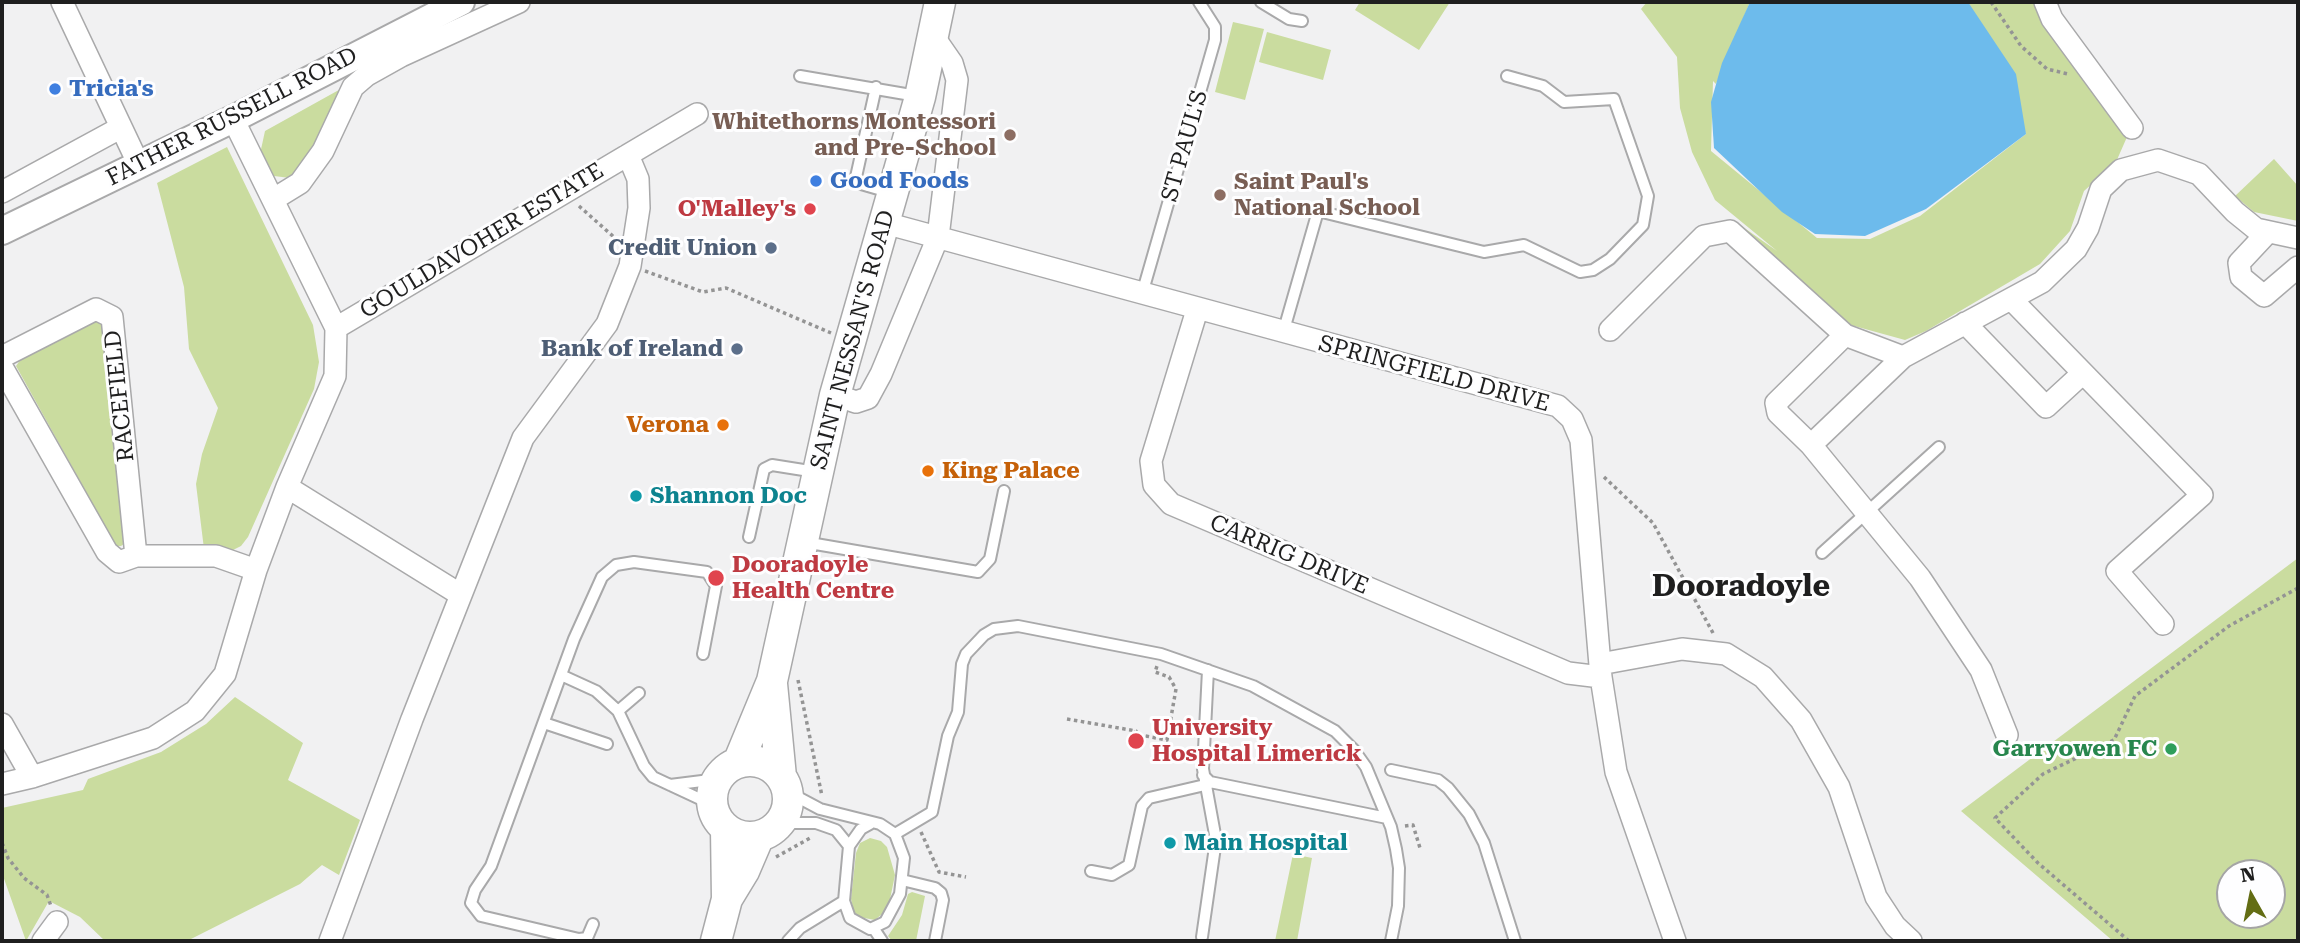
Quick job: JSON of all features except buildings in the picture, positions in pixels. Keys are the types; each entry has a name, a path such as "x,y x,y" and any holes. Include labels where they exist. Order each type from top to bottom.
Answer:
{"main road":[{"name":"SAINT NESSAN'S ROAD","path":"785,785 785,679 801,542 835,395 920,97 940,2"},
{"name":"SAINT NESSAN'S ROAD","path":"716,941 727,899 724,794 785,679"},
{"path":"760,762 785,785 786,811 769,830 742,836 724,794 760,762"},
{"name":"SAINT NESSAN'S ROAD","path":"727,899 769,830"}],"street":[{"path":"62,2 139,165"},
{"name":"FATHER RUSSELL ROAD","path":"2,230 233,119 461,2"},
{"path":"274,199 300,183 323,151 353,87 367,75 401,56 519,2"},
{"path":"2045,2 2052,19 2132,128"},
{"path":"835,395 856,402 868,398 881,374 938,237 957,80 953,63 934,37"},
{"name":"GOULDAVOHER ESTATE","path":"336,328 698,114"},
{"name":"GOULDAVOHER ESTATE","path":"32,776 153,738 195,710 225,674 256,570 287,488 335,376 336,328 233,119"},
{"path":"2,192 120,128"},
{"name":"GOULDAVOHER ESTATE","path":"330,941 523,438 607,324 631,259 639,208 638,179 628,155"},
{"path":"1811,445 1903,357 2042,282 2076,249 2088,228 2101,188 2121,170 2158,160 2199,174 2235,212 2256,229 2298,238"},
{"name":"SPRINGFIELD DRIVE","path":"885,223 1558,406 1572,419 1581,440 1601,671 1616,772 1675,941"},
{"path":"1609,330 1704,236 1730,231 1845,335 1903,357"},
{"path":"2268,232 2239,263 2241,276 2264,296 2298,267"},
{"path":"2011,299 2202,495 2117,571 2163,624"},
{"name":"RACEFIELD","path":"2,357 96,309 112,317 135,556"},
{"name":"CARRIG DRIVE","path":"1197,310 1151,461 1154,485 1171,504 1568,673 1601,671 1682,649 1726,654"},
{"path":"1965,323 2046,407 2083,373"},
{"path":"1845,335 1776,403 1777,413 1811,445 1920,578 1981,670 2007,734"},
{"path":"2,367 107,552 119,562 135,556 216,556 256,570"},
{"path":"287,488 461,595"},
{"path":"1726,654 1763,677 1801,720 1839,787 1876,897 1895,926 1911,941"},
{"path":"2,724 32,776 2,784"},
{"path":"43,941 57,922"}],"lane":[{"name":"ST PAUL'S","path":"1142,294 1215,40 1215,27 1199,2"},
{"path":"1261,2 1289,19 1302,20"},
{"path":"800,76 876,87 920,97"},
{"path":"1283,333 1318,211 1484,252 1524,245 1580,272 1593,270 1610,259 1643,225 1648,197 1614,99 1564,102 1543,86 1507,76"},
{"path":"876,87 856,177 861,184 893,193"},
{"path":"1822,553 1939,447"},
{"path":"749,537 764,469 772,465 816,472"},
{"path":"801,542 978,572 990,559 1004,491"},
{"path":"593,924 587,938 579,939 481,916 471,903 475,890 491,866 593,593 608,570 625,563 699,570 711,576 715,596 703,654"},
{"path":"895,834 917,823 932,811 948,736 958,712 959,684 966,654 994,629 1018,626 1161,654 1252,686 1346,740 1366,766 1389,823 1399,868 1398,906 1391,941"},
{"path":"1202,937 1216,840 1204,780 1208,670"},
{"path":"561,674 596,691 618,711 647,771 670,785 724,794"},
{"path":"618,711 639,693"},
{"path":"544,723 607,744"},
{"path":"1391,770 1438,780 1469,814 1488,852 1515,941"},
{"path":"1091,871 1112,875 1129,865 1142,806 1149,797 1204,780 1389,823"},
{"path":"670,785 724,794"},
{"path":"785,785 820,809 870,824 880,824 895,834 904,858 902,880 892,915 874,929"},
{"path":"769,830 817,823 836,830 849,846"},
{"path":"870,824 861,829 849,846 844,901 856,924 874,929 882,941"},
{"path":"902,880 935,888 941,893 943,900 935,941"},
{"path":"789,941 800,928 844,901"}],"path":[{"path":"1991,2 2021,46 2048,69 2069,74 2079,69"},
{"path":"564,193 631,259 703,292 726,288 851,342"},
{"path":"1583,456 1653,523 1726,654"},
{"path":"2129,941 2038,863 1995,818 2043,774 2114,740 2135,696 2230,626 2298,588"},
{"path":"1067,719 1136,731 1135,734 1167,740 1177,689 1169,677 1155,672 1161,654"},
{"path":"785,679 822,783 822,800"},
{"path":"917,823 939,872 966,877"},
{"path":"1389,823 1413,825 1420,848"},
{"path":"2,843 8,858 24,878 47,895 57,922"}],"green space":[{"path":"1360,2 1450,2 1419,50 1355,10"},
{"path":"1647,2 1750,2 1716,84 1713,81 1711,151 1817,238 1870,239 1920,216 2026,134 1968,2 2036,2 2127,137 2116,162 2084,191 2070,231 2040,264 1926,331 1905,340 1847,324 1733,220 1777,251 1715,200 1692,152 1680,108 1677,57 1641,9"},
{"path":"1233,22 1264,29 1245,100 1215,92"},
{"path":"1267,32 1331,50 1323,80 1259,62"},
{"path":"346,86 303,170 290,178 274,176 260,154 265,131"},
{"path":"227,147 313,325 319,362 314,389 248,537 241,546 231,551 204,549 196,484 202,454 218,408 189,349 184,287 157,183"},
{"path":"2274,159 2298,186 2298,221 2254,212 2235,196"},
{"path":"99,320 107,327 127,542 121,546 116,546 16,366 25,353"},
{"name":"Garryowen FC","path":"2298,558 2298,941 2113,941 1961,811"},
{"path":"235,697 303,743 288,780 360,820 339,875 322,865 300,884 187,941 105,941 80,917 49,901 26,941 2,873 2,808 83,790 88,779 161,752 206,724"},
{"path":"870,838 881,841 887,847 895,875 888,909 875,920 859,917 854,912 851,899 856,853 860,843"},
{"path":"1293,854 1312,858 1297,941 1275,941"},
{"path":"912,892 925,896 916,941 892,941 888,936 902,915 908,894"}],"water":[{"path":"1750,2 1968,2 2016,74 2026,134 1926,209 1865,236 1815,234 1782,212 1714,148 1711,102 1722,63"}],"place":[{"name":"Tricia's","path":"55,89"},
{"name":"Whitethorns Montessori and Pre-School","path":"1010,135"},
{"name":"Good Foods","path":"816,181"},
{"name":"Saint Paul's National School","path":"1220,195"},
{"name":"O'Malley's","path":"810,209"},
{"name":"Credit Union","path":"771,248"},
{"name":"Bank of Ireland","path":"737,349"},
{"name":"Verona","path":"723,425"},
{"name":"King Palace","path":"928,471"},
{"name":"Shannon Doc","path":"636,496"},
{"name":"Dooradoyle Health Centre","path":"716,578"},
{"name":"University Hospital Limerick","path":"1136,741"},
{"name":"Garryowen FC","path":"2171,749"},
{"name":"Main Hospital","path":"1170,843"}],"district":[{"name":"Dooradoyle","path":"1741,587"}]}
